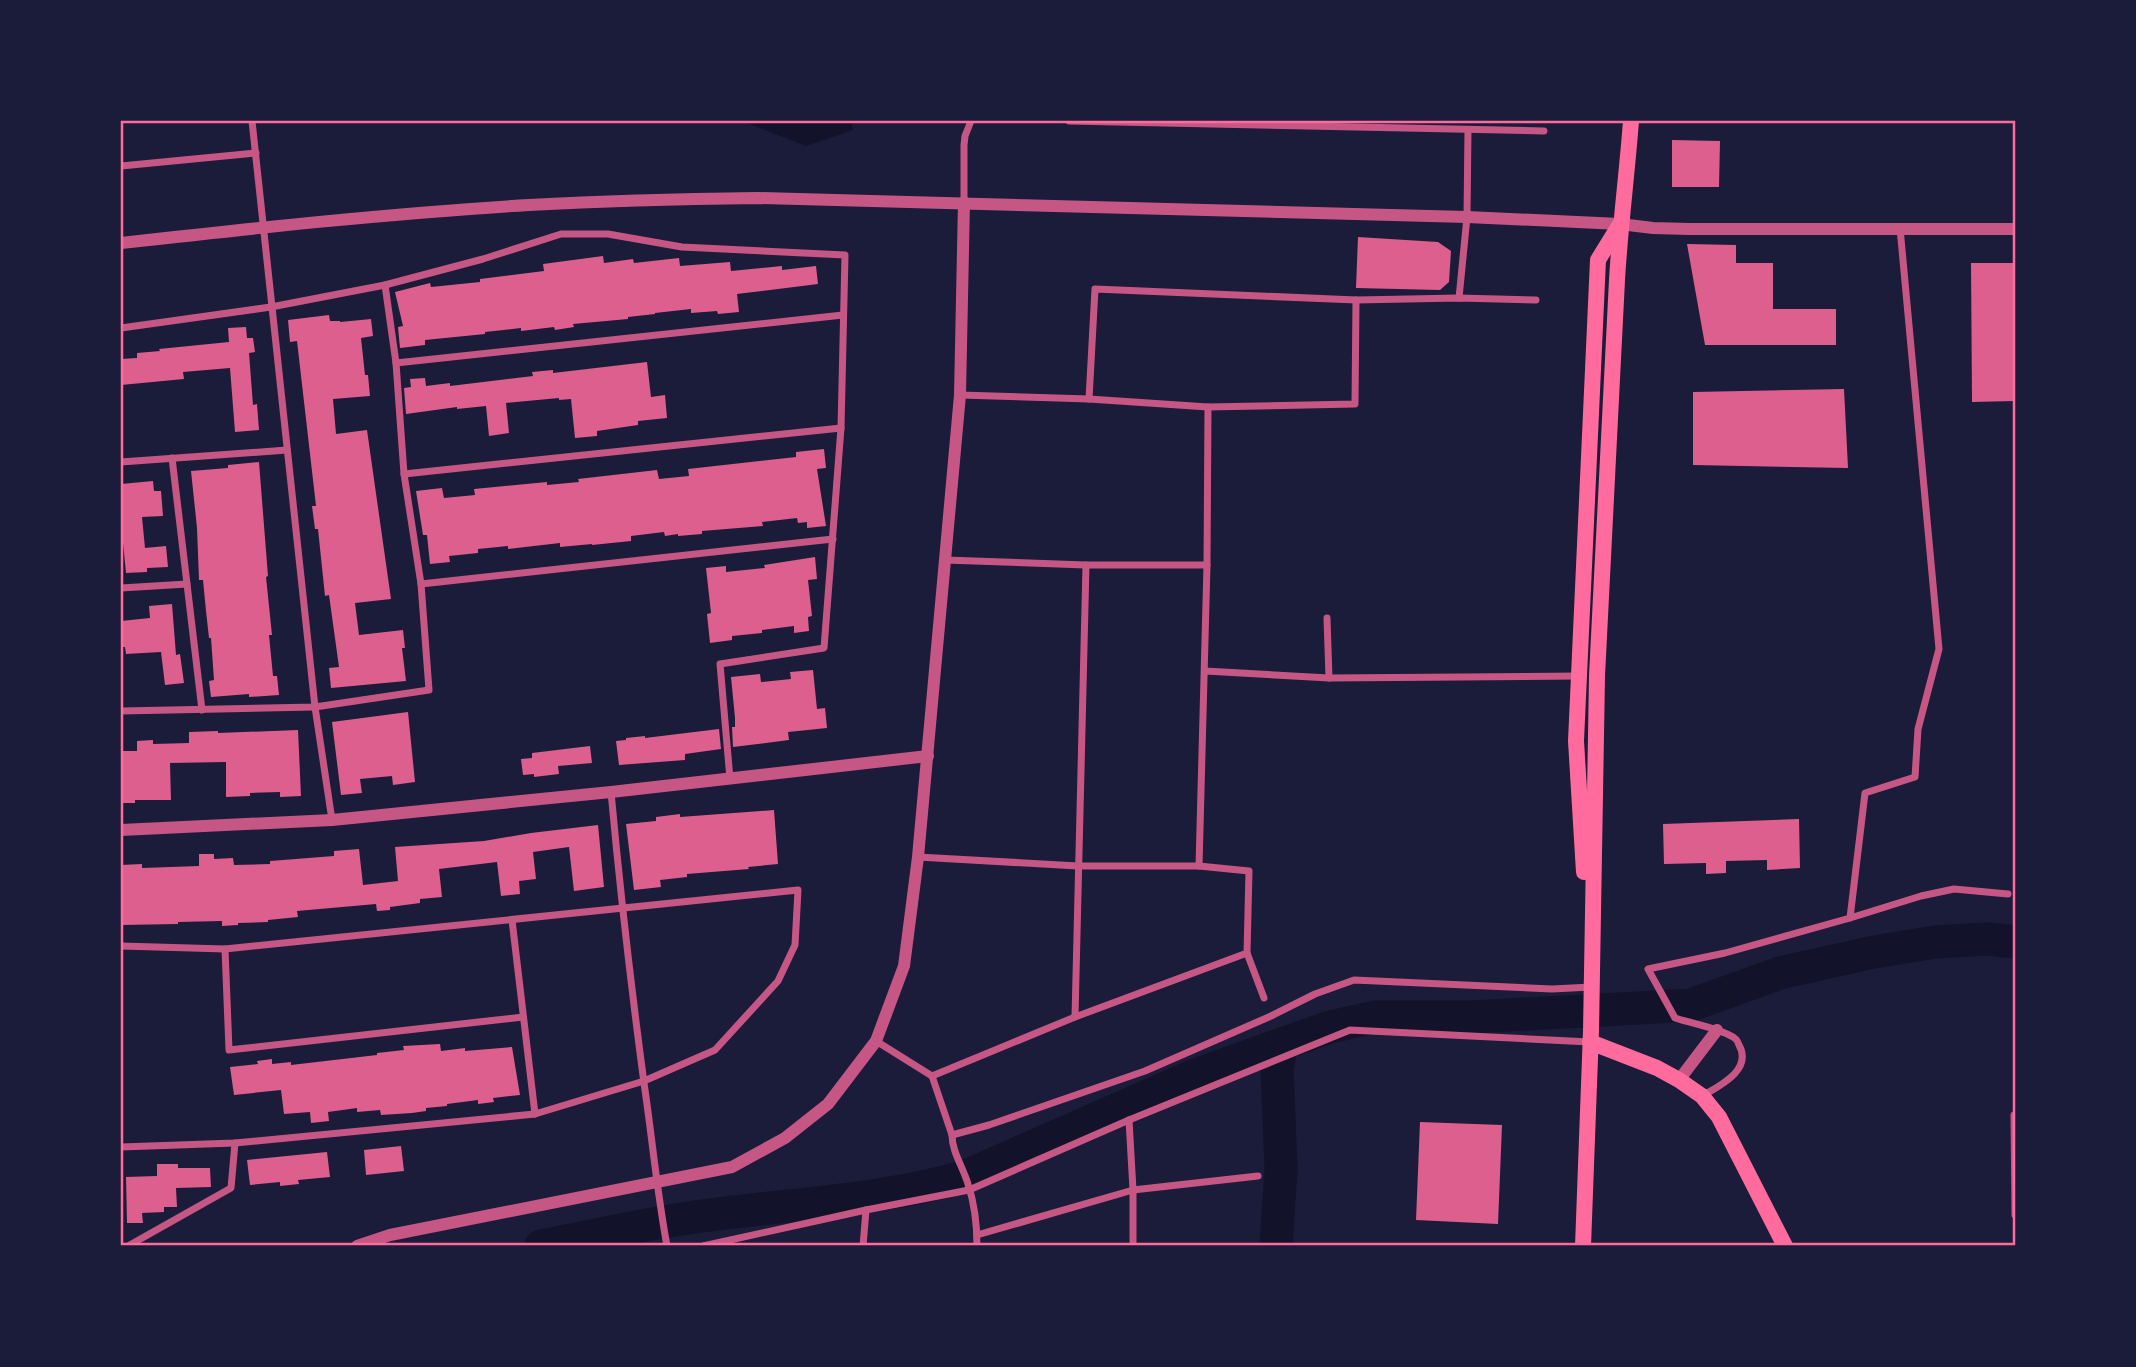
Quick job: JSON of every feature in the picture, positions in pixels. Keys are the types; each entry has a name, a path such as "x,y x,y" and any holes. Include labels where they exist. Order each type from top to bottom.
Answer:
{"highway":[{"path":"1583,1246 1597,676 1620,224 1631,121"},
{"path":"1591,979 1576,741 1598,260 1620,224"},
{"path":"1590,1037 1679,1080 1702,1096 1719,1117 1785,1246"}],"street":[{"path":"252,121 315,707 332,820"},
{"path":"357,1246 390,1236 732,1167 785,1138 828,1104 876,1041 904,966 918,857 960,395 964,145 971,121"},
{"path":"1069,121 1544,131"},
{"path":"1459,298 1467,217 1468,130"},
{"path":"121,166 256,153"},
{"path":"121,243 527,205 758,198 1467,217 1689,229 2015,229"},
{"path":"1850,918 1865,793 1915,777 1918,729 1939,649 1900,228"},
{"path":"121,328 271,307 386,285 483,260 561,234 608,234 682,247 845,255 841,428 824,648 719,664 730,779"},
{"path":"121,711 315,707 429,690 421,584 404,474 396,363 386,285"},
{"path":"1089,398 1095,289 1356,300 1535,300"},
{"path":"960,395 1089,398 1208,407 1355,404 1356,300"},
{"path":"396,363 843,315"},
{"path":"1199,866 1208,565 1208,407"},
{"path":"404,474 841,428"},
{"path":"121,462 287,450"},
{"path":"173,458 202,710"},
{"path":"421,584 832,539"},
{"path":"945,560 1086,565 1208,565"},
{"path":"1075,1017 1086,565"},
{"path":"121,588 187,584"},
{"path":"1327,618 1329,678"},
{"path":"1205,671 1329,678 1597,676"},
{"path":"121,830 332,820 611,792 928,755"},
{"path":"611,792 622,909 667,1246"},
{"path":"918,857 1078,866 1199,866 1250,871 1247,953 1264,998"},
{"path":"1702,1096 1728,1081 1740,1068 1743,1052 1735,1038 1675,1018 1648,969 1725,953 1921,896 1954,889 2008,894"},
{"path":"121,946 225,949 798,890 795,945 778,981 715,1050 644,1081 535,1114 235,1143 121,1147"},
{"path":"512,920 535,1114"},
{"path":"225,949 229,1050 523,1017"},
{"path":"932,1076 1075,1017 1247,953"},
{"path":"952,1135 989,1125 1145,1071 1315,994 1354,981 1552,989 1591,979"},
{"path":"703,1246 969,1187 1350,1030 1590,1037"},
{"path":"1679,1080 1717,1030"},
{"path":"876,1041 932,1076 952,1135 952,1144 969,1187 977,1235 976,1246"},
{"path":"2014,1115 2015,1215"},
{"path":"1129,1120 1133,1246"},
{"path":"128,1246 230,1188 235,1143"},
{"path":"977,1235 1133,1190 1258,1176"},
{"path":"863,1246 866,1210"}],"shaded area":[{"path":"742,121 851,121 853,130 806,146"}],"building":[{"path":"1672,140 1720,141 1719,187 1672,187"},
{"path":"1358,237 1438,242 1451,251 1449,282 1440,290 1356,288"},
{"path":"1687,244 1736,245 1736,263 1773,263 1773,309 1836,309 1836,345 1705,345"},
{"path":"603,256 604,263 679,258 680,266 730,262 731,271 816,266 818,284 737,294 739,312 691,313 691,309 573,324 574,327 555,330 554,327 521,331 521,328 425,340 425,345 400,348 398,327 403,326 395,292 430,283 431,287 480,282 480,279 544,271 543,264"},
{"path":"1971,263 2015,263 2015,401 1972,402"},
{"path":"329,315 330,321 340,322 371,319 373,336 361,338 370,396 333,399 336,434 367,430 391,599 355,603 359,635 403,630 406,681 331,688 329,668 339,667 329,595 325,596 318,529 315,529 312,506 316,506 297,341 290,342 288,320"},
{"path":"246,327 247,338 253,338 255,352 249,353 253,405 257,404 259,430 235,432 230,368 183,372 184,379 121,385 121,359 137,358 137,353 160,351 159,349 229,342 228,328"},
{"path":"647,362 651,397 665,395 667,418 638,421 638,425 597,431 597,436 575,438 571,399 506,403 509,433 489,436 486,406 406,414 404,388 411,387 410,379 425,378 426,386 450,383 450,386 533,376 532,372 553,370 553,373"},
{"path":"1844,389 1848,468 1693,465 1693,392"},
{"path":"824,449 826,468 817,469 826,526 807,528 807,522 798,523 797,518 762,522 763,526 702,531 702,534 665,536 664,532 631,536 631,541 592,545 560,547 560,543 508,549 508,546 478,549 478,553 449,556 450,562 430,564 427,535 423,535 416,491 442,488 444,498 475,495 474,489 547,482 547,485 579,482 578,479 657,470 659,479 689,476 688,469 796,457 796,452"},
{"path":"259,462 272,635 269,635 273,676 277,676 279,695 211,697 209,681 214,680 211,638 203,580 199,580 191,471"},
{"path":"153,481 154,491 161,491 163,516 142,517 145,548 166,546 168,567 126,573 121,522 121,484"},
{"path":"815,557 817,579 808,580 812,616 808,617 809,631 794,633 794,626 732,636 732,640 710,643 707,614 711,613 706,568 726,566 726,572 765,568 764,565"},
{"path":"172,604 176,655 180,654 184,683 165,685 161,652 126,654 125,647 121,647 121,621 150,618 149,606"},
{"path":"813,670 817,709 825,708 827,728 788,732 789,740 733,747 732,727 735,727 735,718 731,677 760,674 761,682 791,679 790,672"},
{"path":"408,712 415,782 393,785 392,776 360,779 362,793 341,795 332,722"},
{"path":"719,729 721,749 685,754 685,760 619,765 616,741"},
{"path":"298,730 301,796 280,797 280,792 226,797 226,762 170,763 171,800 135,800 135,803 121,803 121,751 137,751 137,741 153,740 153,744 189,743 189,732"},
{"path":"590,746 592,763 558,766 559,774 534,777 534,774 523,775 521,759 532,758 532,753"},
{"path":"774,810 778,864 687,874 687,877 660,880 661,887 634,890 626,824 656,821 656,817 680,814 680,817"},
{"path":"1799,819 1800,868 1767,870 1767,860 1726,861 1726,873 1706,874 1706,863 1664,864 1663,824"},
{"path":"598,825 604,887 574,891 569,847 533,852 536,879 519,881 520,894 501,896 497,862 439,869 442,897 420,899 420,903 390,907 390,910 377,911 376,904 297,911 298,917 238,925 222,926 222,921 121,925 121,865 142,864 142,868 199,866 199,854 214,854 214,859 233,858 234,865 270,864 270,861 334,856 334,851 359,849 363,885 398,881 395,847 484,841"},
{"path":"440,1044 441,1051 512,1047 520,1095 493,1098 494,1102 478,1104 478,1100 447,1104 412,1113 381,1115 380,1110 357,1112 357,1108 328,1112 329,1121 311,1123 310,1112 284,1114 281,1090 234,1095 230,1067 258,1064 257,1061 272,1059 272,1064 291,1062 291,1065 377,1055 404,1050 403,1046"},
{"path":"1420,1122 1502,1125 1498,1224 1416,1220"},
{"path":"401,1146 404,1171 366,1175 364,1150"},
{"path":"327,1152 330,1177 298,1180 299,1184 280,1186 280,1182 250,1185 247,1160"},
{"path":"157,1164 178,1164 178,1168 210,1168 211,1187 176,1188 177,1207 164,1207 164,1212 142,1213 143,1223 127,1223 126,1177 157,1176"}],"waterway":[{"path":"541,1246 682,1219 861,1198 966,1176 1195,1075 1330,1027 1375,1017 1472,1017 1691,1005 1780,973 1874,952 1935,942 1989,939 2015,942"},
{"path":"1276,1246 1281,1169 1277,1068 1282,1044"}]}
